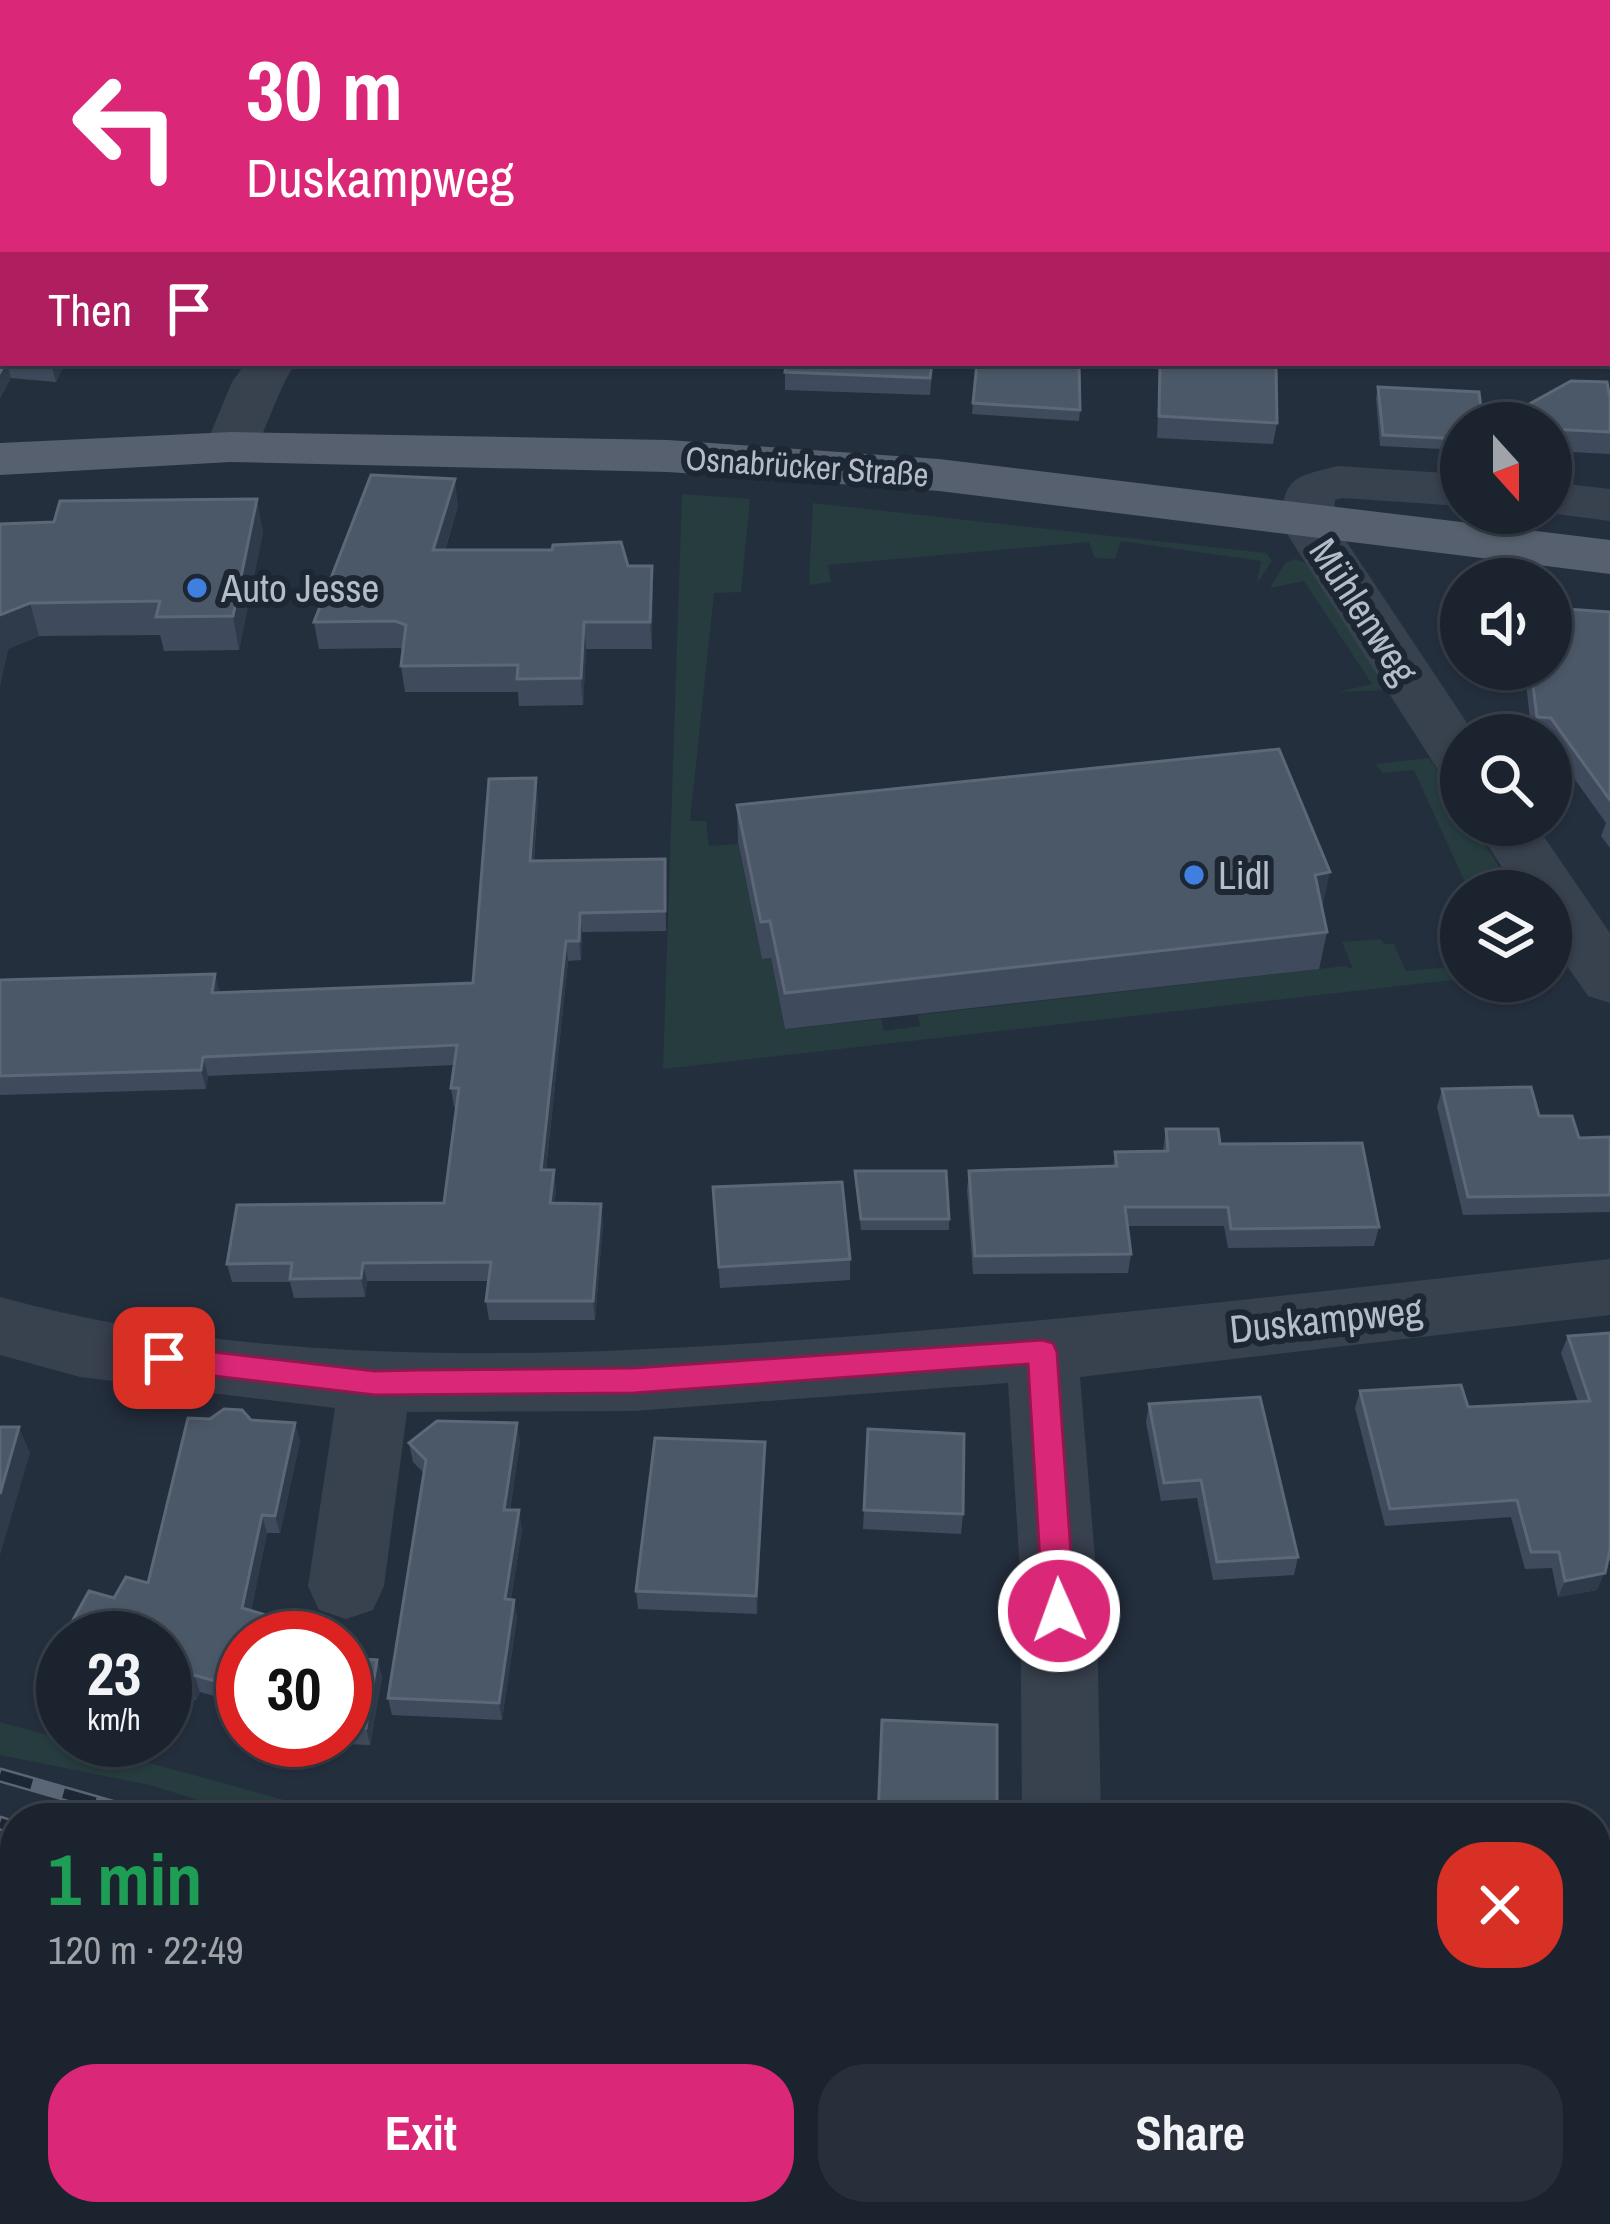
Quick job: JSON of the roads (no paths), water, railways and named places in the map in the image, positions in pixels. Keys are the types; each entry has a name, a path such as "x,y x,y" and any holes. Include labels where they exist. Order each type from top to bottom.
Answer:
{"main road":[{"name":"Osnabrücker Straße","path":"0,459 231,447 668,456 939,475 1610,557"}],"street":[{"path":"231,447 257,382 269,366"},
{"path":"1307,523 1310,491 1322,485 1366,482 1440,488"},
{"path":"1572,500 1610,505"},
{"name":"Mühlenweg","path":"1307,523 1440,727"},
{"path":"1572,926 1610,980"},
{"name":"Duskampweg","path":"0,1326 80,1348 375,1383 634,1381 1042,1352 1610,1287"},
{"path":"1042,1352 1058,1570 1063,1803"},
{"path":"346,1586 375,1383"}],"railway":[{"path":"0,1775 98,1803"}],"place":[{"name":"Auto Jesse","path":"197,588"},
{"name":"Lidl","path":"1194,875"}]}
